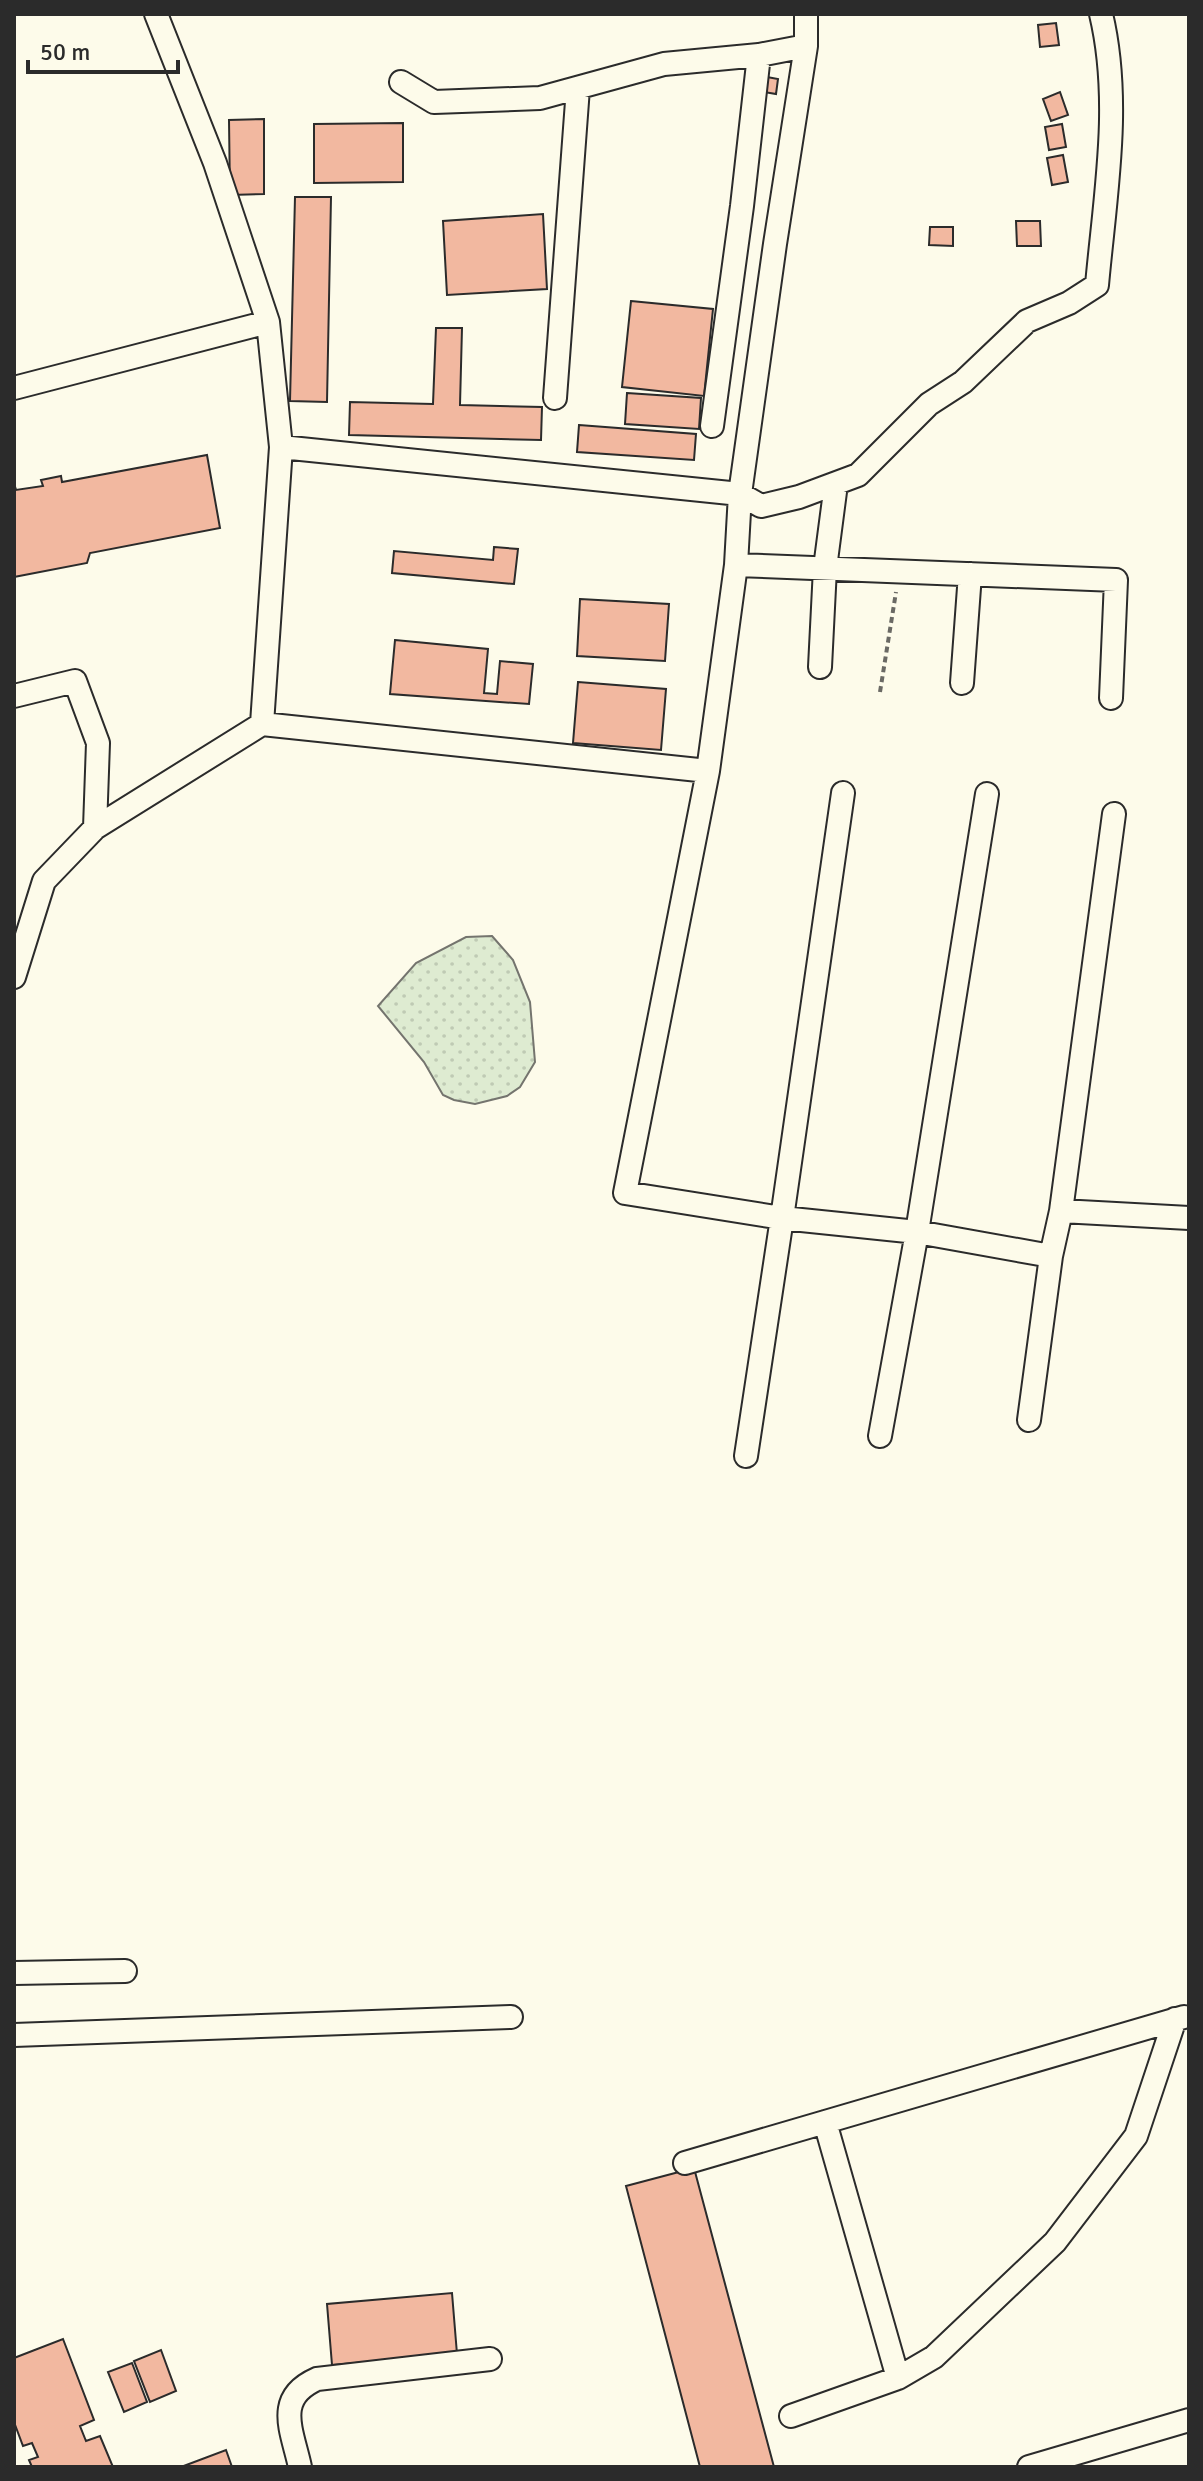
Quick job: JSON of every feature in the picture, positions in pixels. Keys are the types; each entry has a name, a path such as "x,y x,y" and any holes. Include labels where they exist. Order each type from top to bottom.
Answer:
{"street":[{"path":"156,14 215,163 268,322 281,447 262,724"},
{"path":"806,14 806,46 740,494 736,565 708,771 625,1193 782,1218 917,1232 1051,1256"},
{"path":"281,447 740,494 761,506 799,497 858,475 929,404 963,382 1027,321 1069,303 1097,285 1111,129 1109,48 1101,14"},
{"path":"401,82 434,102 540,98 664,64 759,55 806,46"},
{"path":"712,426 759,55"},
{"path":"555,398 578,88"},
{"path":"14,388 268,322"},
{"path":"820,667 825,568 836,484"},
{"path":"736,565 1116,580 1111,698"},
{"path":"962,683 970,574"},
{"path":"14,696 75,681 98,743 95,828"},
{"path":"14,977 44,881 95,828 262,724 708,771"},
{"path":"746,1456 843,793"},
{"path":"880,1436 917,1232 987,794"},
{"path":"1029,1420 1051,1256 1061,1211 1114,814"},
{"path":"1061,1211 1189,1218"},
{"path":"14,1973 125,1971"},
{"path":"14,2035 511,2017"},
{"path":"685,2163 1182,2017"},
{"path":"791,2416 898,2378 934,2357 1055,2242 1136,2136 1182,2017"},
{"path":"825,2122 898,2378"},
{"path":"300,2467 289,2418 292,2394 302,2385 317,2379 490,2359"},
{"path":"1029,2467 1189,2420"}],"path":[{"path":"880,692 899,571"}],"green space":[{"path":"492,936 513,960 530,1002 535,1062 520,1087 507,1096 475,1104 443,1095 424,1062 378,1006 416,963 466,937"}],"building":[{"path":"1056,23 1059,45 1040,47 1038,25"},
{"path":"767,77 778,79 776,94 764,92"},
{"path":"1060,92 1068,115 1051,121 1043,99"},
{"path":"264,119 264,194 230,195 229,120"},
{"path":"403,123 403,182 314,183 314,124"},
{"path":"1062,124 1066,147 1049,150 1045,127"},
{"path":"1063,155 1068,182 1052,185 1047,158"},
{"path":"295,197 331,197 327,402 290,401"},
{"path":"543,214 547,289 447,295 443,221"},
{"path":"1016,221 1040,221 1041,246 1017,246"},
{"path":"930,227 953,227 953,246 929,245"},
{"path":"631,301 713,309 704,396 622,387"},
{"path":"436,328 462,328 460,405 542,407 541,440 349,435 350,402 433,404"},
{"path":"627,393 701,398 699,429 625,424"},
{"path":"579,425 696,434 694,460 577,452"},
{"path":"207,455 220,528 90,553 87,563 14,577 14,483 16,490 43,486 41,480 61,476 62,482"},
{"path":"494,547 518,549 514,584 392,573 394,551 493,560"},
{"path":"580,599 669,604 665,661 577,656"},
{"path":"395,640 488,649 484,693 497,694 500,661 533,664 529,704 390,694"},
{"path":"578,682 666,689 661,750 573,743"},
{"path":"694,2168 774,2467 700,2467 626,2186"},
{"path":"452,2293 457,2354 332,2365 327,2304"},
{"path":"63,2339 94,2420 80,2426 86,2441 100,2436 113,2467 32,2467 29,2460 38,2457 32,2443 23,2446 14,2422 14,2358"},
{"path":"161,2350 176,2391 150,2402 134,2361"},
{"path":"132,2363 147,2402 124,2412 108,2372"},
{"path":"226,2450 232,2467 181,2467"}]}
